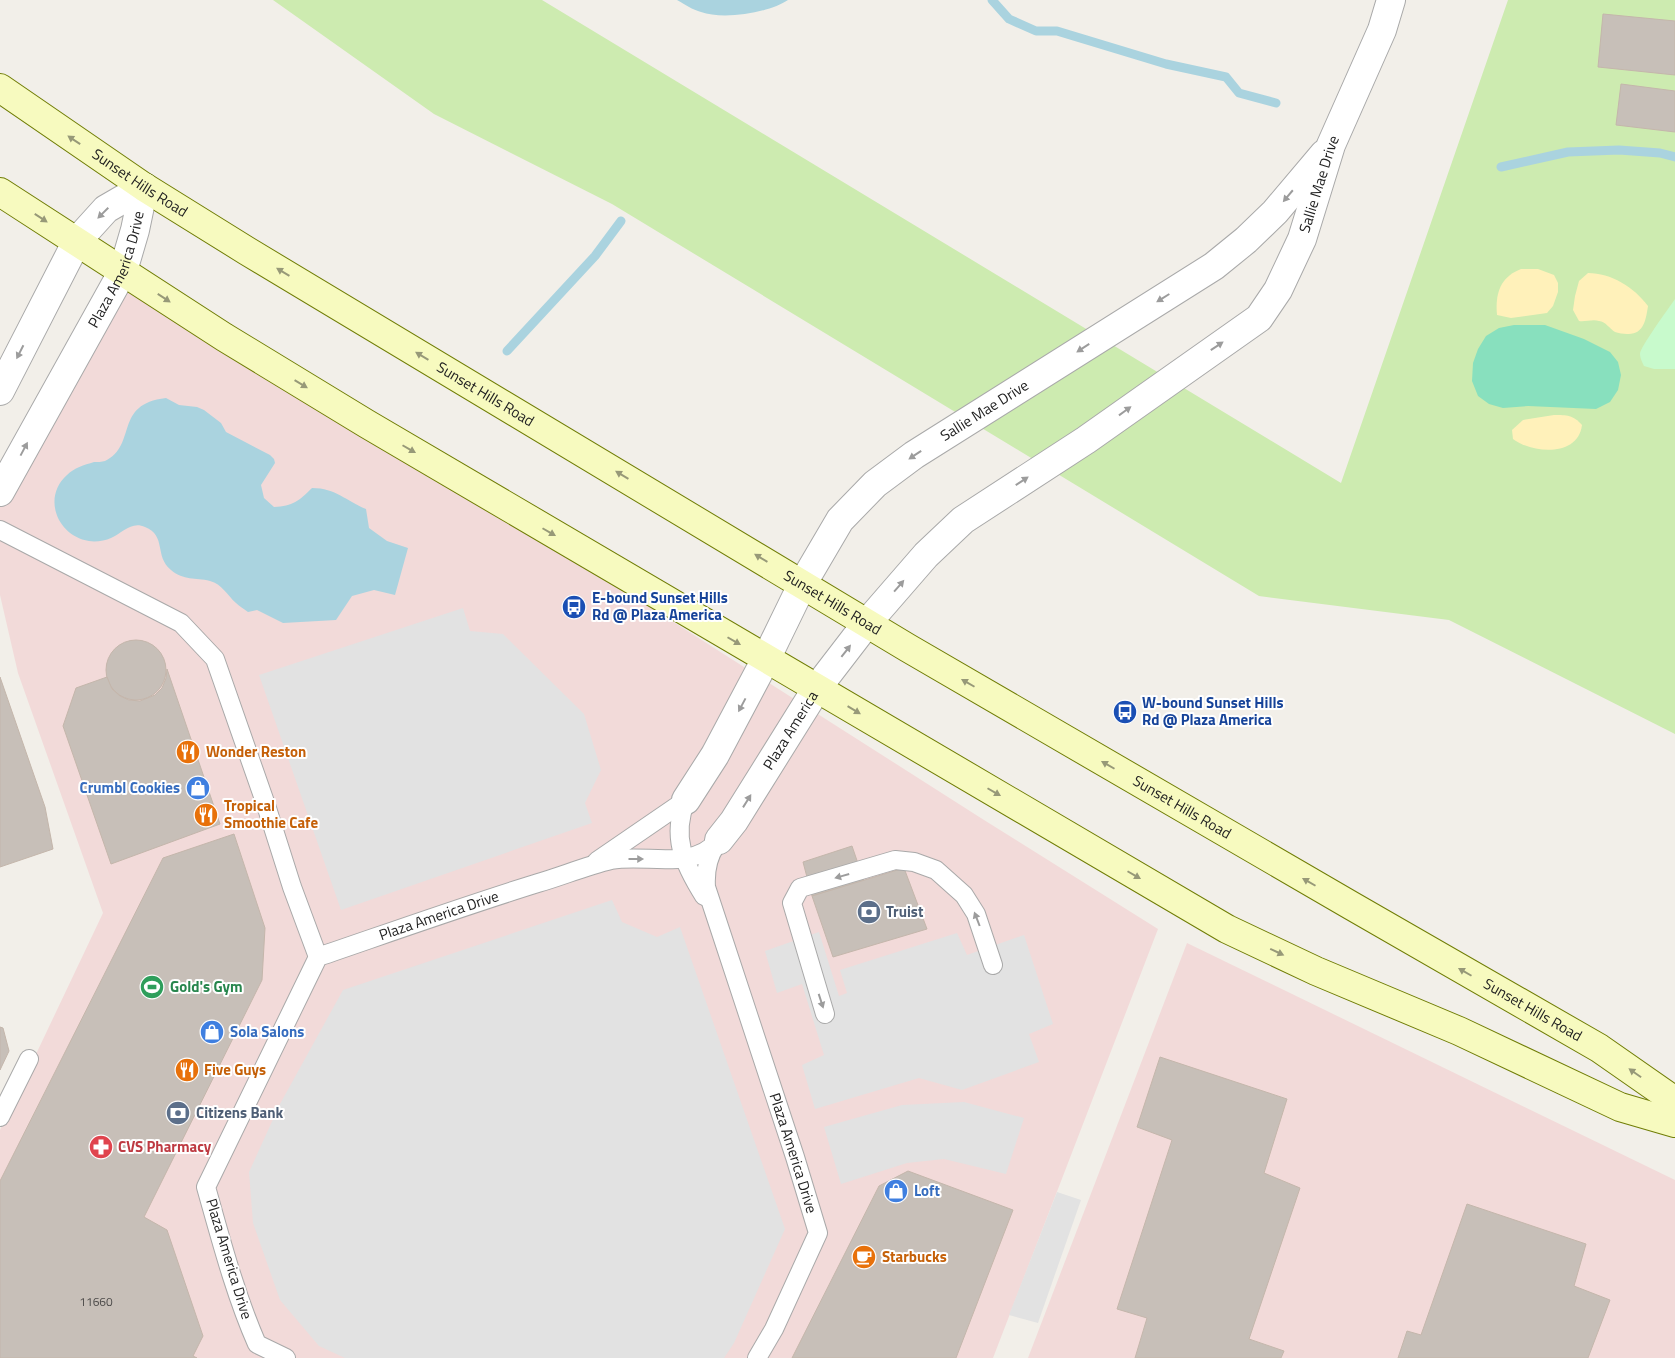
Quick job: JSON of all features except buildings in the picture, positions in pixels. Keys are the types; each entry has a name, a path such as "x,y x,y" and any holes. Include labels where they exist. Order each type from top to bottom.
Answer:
{"main road":[{"name":"Sunset Hills Road","path":"0,88 144,187 247,251 868,623 1343,901 1599,1048 1675,1101"},
{"path":"0,192 224,337 359,420 1227,929 1316,971 1459,1031 1620,1107 1675,1123"}],"street":[{"path":"1332,145 1382,30 1391,0"},
{"name":"Sallie Mae Drive","path":"803,583 840,520 875,484 914,455 1214,266 1246,240 1275,212 1332,145"},
{"name":"Sallie Mae Drive","path":"868,623 926,555 963,520 1086,440 1259,318 1278,290 1302,239 1332,145"},
{"name":"Plaza America Drive","path":"0,391 77,241 106,209 144,187"},
{"name":"Plaza America Drive","path":"0,492 123,271 135,230 144,187"},
{"path":"686,800 716,755 803,583"},
{"name":"Plaza America","path":"719,840 734,821 817,688 868,623"}],"lane":[{"path":"0,530 181,623 215,659 265,802 292,887 318,957"},
{"path":"686,800 680,813 678,825 684,858 696,883 713,910"},
{"path":"589,868 686,800"},
{"name":"Plaza America Drive","path":"286,1358 257,1344 249,1326 224,1250 206,1187 318,957 482,901 589,868 617,860 690,858 704,853 719,840"},
{"name":"Plaza America Drive","path":"719,840 709,854 705,876 706,887 722,942 795,1157 818,1233 774,1329 758,1358"},
{"path":"826,1014 792,903 800,888 896,860 914,862 936,870 964,895 976,914 993,965"},
{"path":"0,1117 29,1059"}],"shaded area":[{"path":"123,271 1158,929 993,1358 0,1358 0,1130 103,913 18,673 0,595 0,491"},
{"path":"463,608 470,631 503,634 584,714 601,770 585,803 592,823 341,910 259,675"},
{"path":"612,900 622,922 657,937 680,927 785,1229 734,1343 724,1358 345,1358 319,1346 280,1300 253,1223 249,1172 280,1104 343,990"},
{"path":"819,932 839,996 847,993 840,970 957,933 967,955 1024,935 1053,1024 1029,1034 1039,1062 962,1090 919,1078 815,1109 802,1065 824,1055 802,984 777,993 765,951"},
{"path":"1187,943 1675,1180 1675,1358 1028,1358"},
{"path":"964,1102 1024,1118 1006,1174 944,1159 907,1163 841,1184 824,1127 902,1105"},
{"path":"1057,1192 1081,1200 1038,1323 1009,1315"}],"green space":[{"path":"273,0 542,0 1341,483 1508,0 1675,0 1675,734 1449,620 1259,596 612,204 434,114"},
{"path":"1675,299 1675,369 1654,369 1644,366 1640,357 1641,350"},
{"path":"1514,325 1545,325 1584,339 1610,352 1618,362 1621,375 1618,390 1610,402 1596,409 1528,406 1503,408 1489,404 1478,396 1472,381 1473,363 1478,349 1486,336 1499,328"}],"sand":[{"path":"1521,269 1538,269 1554,275 1558,283 1558,292 1553,306 1547,313 1511,318 1497,315 1497,300 1500,287 1508,277"},
{"path":"1588,273 1613,278 1629,287 1642,299 1648,306 1641,329 1633,334 1623,334 1615,332 1601,322 1594,320 1579,321 1573,310 1575,296 1579,281"},
{"path":"1554,415 1570,416 1582,425 1579,435 1572,443 1554,450 1543,450 1532,448 1513,439 1512,430 1523,420"}],"water":[{"path":"677,0 788,0 780,5 758,12 721,15 698,11"},
{"path":"166,398 179,405 197,407 204,410 221,423 226,432 270,455 274,459 275,463 261,485 264,498 274,507 295,502 312,488 328,490 366,509 369,528 387,541 408,548 395,595 374,590 352,596 336,620 283,623 257,610 248,612 214,582 180,576 171,570 163,559 156,536 145,527 135,525 111,538 97,541 78,538 69,532 61,524 57,514 55,494 59,484 76,469 94,462 105,461 115,454 121,445 132,416 139,408 150,402"}],"waterway":[{"path":"992,0 1009,19 1036,31 1057,31 1166,64 1226,77 1239,93 1276,103"},
{"path":"1501,167 1568,152 1619,150 1660,153 1675,157"},
{"path":"507,351 595,256 621,221"}],"place":[{"name":"E-bound Sunset Hills Rd @ Plaza America","path":"574,607"},
{"name":"W-bound Sunset Hills Rd @ Plaza America","path":"1125,712"},
{"name":"Wonder Reston","path":"188,752"},
{"name":"Crumbl Cookies","path":"198,788"},
{"name":"Tropical Smoothie Cafe","path":"206,815"},
{"name":"Truist","path":"869,912"},
{"name":"Gold's Gym","path":"152,987"},
{"name":"Sola Salons","path":"212,1032"},
{"name":"Five Guys","path":"187,1070"},
{"name":"Citizens Bank","path":"178,1113"},
{"name":"CVS Pharmacy","path":"101,1147"},
{"name":"Loft","path":"896,1191"},
{"name":"Starbucks","path":"864,1257"}]}
